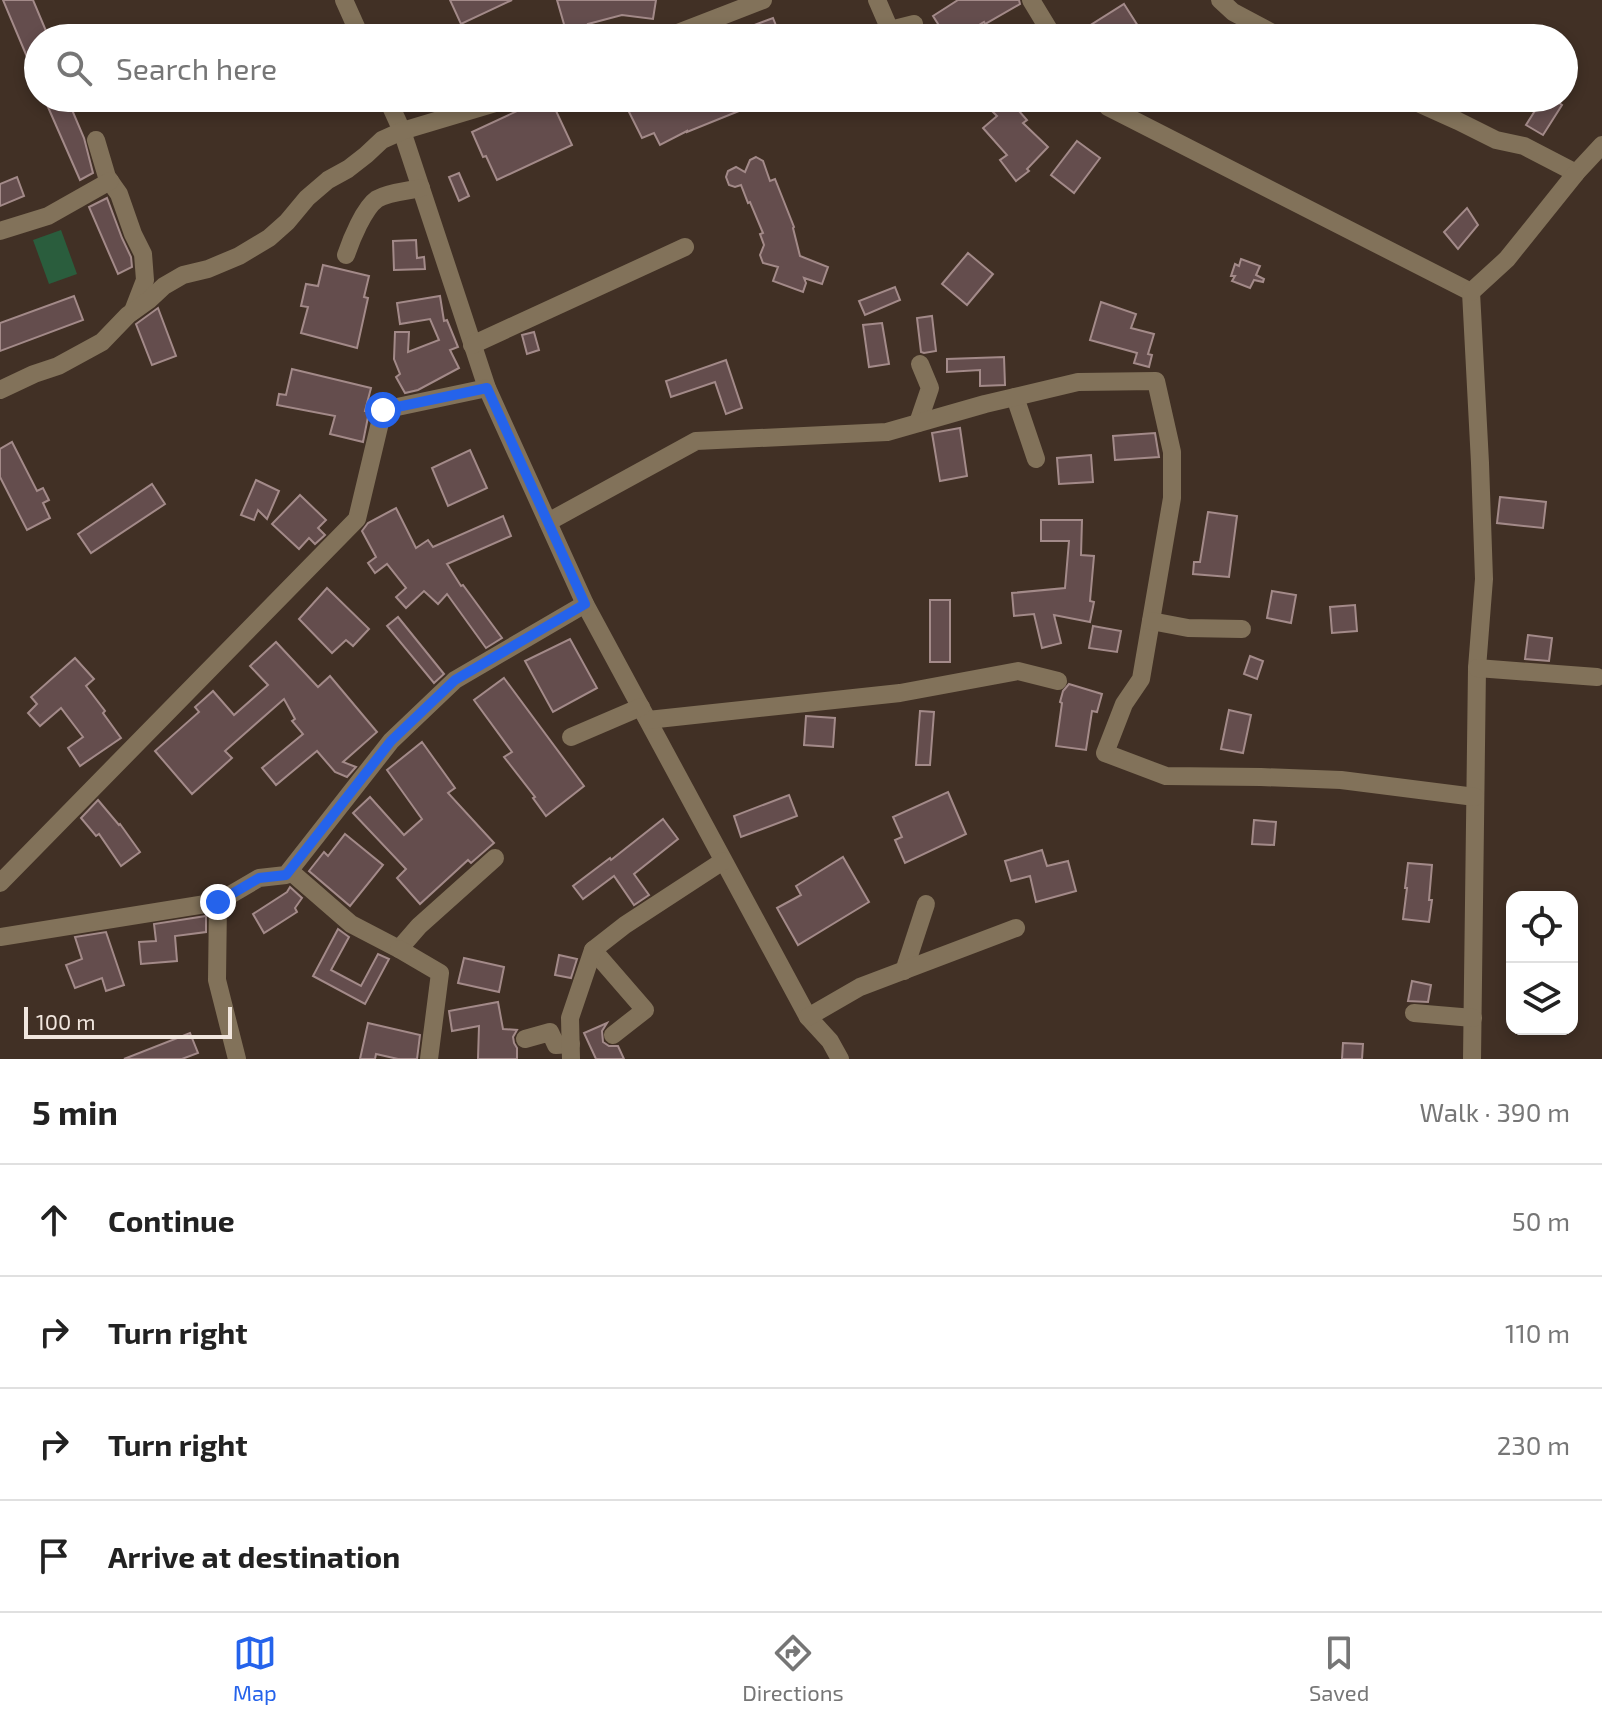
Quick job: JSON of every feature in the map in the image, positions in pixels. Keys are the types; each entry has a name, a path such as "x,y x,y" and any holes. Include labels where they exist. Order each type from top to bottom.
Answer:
{"street":[{"path":"344,0 355,24"},
{"path":"701,24 763,0"},
{"path":"877,0 887,24"},
{"path":"1031,0 1046,24"},
{"path":"1220,0 1233,12 1256,24"},
{"path":"393,112 487,388 585,604 808,1017 830,1041 840,1059"},
{"path":"0,390 58,366 102,342 133,311 183,275 239,256 269,238 307,198 382,140 465,112"},
{"path":"1118,112 1471,292"},
{"path":"1437,112 1496,140 1524,146 1576,173"},
{"path":"96,140 110,181 119,194 143,254 145,280 133,311"},
{"path":"1471,292 1507,259 1602,145"},
{"path":"0,231 48,216 110,181"},
{"path":"346,255 355,232 377,200 421,188"},
{"path":"472,345 685,247"},
{"path":"1471,292 1484,579 1477,668 1472,1059"},
{"path":"918,423 930,388 920,364"},
{"path":"548,522 696,441 887,432 1078,382 1156,381 1172,452 1172,498 1141,679 1124,704 1105,753 1166,776 1341,780 1475,797"},
{"path":"0,883 357,519 383,410 487,388"},
{"path":"1015,397 1036,459"},
{"path":"0,937 218,902 259,878 286,875 391,741 455,680 585,604"},
{"path":"1151,621 1188,628 1242,629"},
{"path":"1477,668 1597,677"},
{"path":"571,737 644,714 900,693 1018,671 1058,681"},
{"path":"399,949 419,926 495,858"},
{"path":"525,1039 550,1032 556,1045 571,1051 570,1018 593,950 625,925 723,861"},
{"path":"290,871 351,924 440,973 429,1059"},
{"path":"218,902 217,980 237,1059"},
{"path":"904,971 926,904"},
{"path":"808,1017 860,987 1016,928"},
{"path":"593,950 645,1010 613,1035"},
{"path":"1414,1013 1473,1018"}],"green space":[{"path":"61,230 77,274 49,284 33,240"}],"building":[{"path":"3,0 33,0 43,24 24,24 24,50"},
{"path":"450,0 512,0 461,24"},
{"path":"557,0 656,0 653,19 622,15 588,24 564,24"},
{"path":"958,0 1019,0 1020,4 985,24 938,24 933,16"},
{"path":"1124,4 1137,24 1092,24"},
{"path":"773,18 775,24 757,24"},
{"path":"50,112 73,112 93,173 80,180"},
{"path":"515,112 557,112 572,145 497,180 472,132"},
{"path":"629,112 736,112 660,145 654,133 642,138"},
{"path":"993,112 1020,112 1027,120 1023,123 1048,147 1027,169 1029,171 1016,181 1000,160 1007,155 983,128 997,116"},
{"path":"1534,112 1558,112 1543,135 1526,125"},
{"path":"1077,141 1100,158 1074,193 1051,175"},
{"path":"756,157 763,161 770,181 775,179 794,227 800,256 828,267 822,284 804,278 803,292 773,281 778,267 763,263 760,255 764,245 760,234 763,233 750,202 741,185 729,185 726,177 728,171 736,167 745,172 750,160"},
{"path":"459,173 469,196 459,201 449,177"},
{"path":"17,177 24,196 0,206 0,184"},
{"path":"107,198 131,257 132,267 118,274 89,207"},
{"path":"1467,208 1478,225 1458,249 1444,232"},
{"path":"416,240 417,258 424,257 425,269 394,270 393,241"},
{"path":"968,253 993,274 967,305 942,284"},
{"path":"1241,259 1260,266 1256,275 1264,279 1263,282 1254,280 1250,288 1232,281 1235,264 1239,266"},
{"path":"323,265 369,276 364,297 368,298 357,348 301,333 308,307 301,306 306,284 318,286"},
{"path":"895,287 900,300 865,315 859,301"},
{"path":"74,296 83,320 0,351 0,323"},
{"path":"440,296 444,321 447,320 458,347 450,350 459,368 418,390 405,393 396,377 400,374 394,359 395,332 409,332 408,352 439,340 430,319 400,324 397,303"},
{"path":"1101,302 1136,314 1131,328 1154,334 1148,354 1152,355 1149,367 1134,363 1137,353 1090,340"},
{"path":"158,308 176,356 152,365 136,324"},
{"path":"932,316 936,351 924,353 921,352 917,318"},
{"path":"882,323 889,364 869,367 863,325"},
{"path":"534,332 539,350 527,354 522,335"},
{"path":"1004,357 1005,385 980,386 980,370 947,372 947,359"},
{"path":"726,360 742,408 726,414 715,382 671,397 666,381"},
{"path":"292,369 371,388 365,411 369,412 363,442 330,434 335,416 277,405 279,394 286,395"},
{"path":"960,428 967,476 940,481 932,433"},
{"path":"1155,433 1159,457 1115,460 1113,436"},
{"path":"12,442 37,491 43,488 49,500 43,503 50,518 27,530 0,477 0,449"},
{"path":"470,450 487,488 448,506 432,468"},
{"path":"1091,455 1093,482 1059,484 1057,458"},
{"path":"256,480 279,491 267,519 258,510 254,520 241,515"},
{"path":"152,484 165,504 91,553 78,534"},
{"path":"300,495 326,520 318,528 325,535 315,544 309,538 299,549 272,524"},
{"path":"1500,497 1546,502 1543,528 1497,523"},
{"path":"396,508 416,548 428,540 433,547 503,516 511,536 447,564 502,638 486,648 447,594 438,604 424,591 406,608 396,597 406,588 387,564 375,573 368,563 376,557 362,531 368,523"},
{"path":"1208,512 1237,516 1229,577 1193,574 1194,562 1200,562"},
{"path":"1041,520 1082,520 1081,555 1094,556 1090,601 1094,602 1090,622 1054,615 1061,643 1042,648 1034,614 1014,616 1012,593 1065,588 1069,541 1041,541"},
{"path":"327,588 369,629 353,646 346,640 332,653 299,619"},
{"path":"1272,591 1296,595 1291,623 1267,618"},
{"path":"930,600 950,600 950,662 930,662"},
{"path":"1355,605 1357,631 1332,633 1330,607"},
{"path":"398,617 444,674 434,683 387,626"},
{"path":"1093,626 1121,631 1117,652 1089,648"},
{"path":"1528,635 1552,638 1549,661 1525,659"},
{"path":"570,639 597,688 553,712 525,661"},
{"path":"276,642 318,687 330,676 377,732 343,762 356,767 347,777 335,772 317,751 276,785 262,768 303,734 292,721 295,719 284,699 225,751 232,758 192,794 155,751 199,712 195,707 213,691 234,715 268,685 250,666"},
{"path":"1250,656 1263,661 1257,679 1244,674"},
{"path":"75,658 94,679 86,686 121,738 80,766 68,748 83,737 61,708 40,726 28,713 37,704 31,697"},
{"path":"504,678 584,786 546,816 504,757 512,752 474,700"},
{"path":"1069,684 1102,694 1097,712 1092,711 1086,750 1056,746 1060,702"},
{"path":"1229,710 1251,715 1243,753 1221,749"},
{"path":"920,711 934,712 930,765 916,765"},
{"path":"806,716 835,718 833,747 804,745"},
{"path":"422,742 455,788 448,793 494,843 471,863 468,860 420,904 397,878 406,869 353,813 370,797 404,835 422,819 387,770"},
{"path":"948,792 966,834 905,863 895,840 902,837 893,817"},
{"path":"789,795 797,816 741,837 734,816"},
{"path":"98,800 140,852 121,866 99,834 96,836 81,818"},
{"path":"663,819 678,839 634,874 649,895 634,905 614,876 583,899 573,886"},
{"path":"1254,820 1276,822 1274,845 1252,844"},
{"path":"345,834 383,865 350,906 309,871 324,852 328,856"},
{"path":"1042,850 1047,866 1068,861 1076,891 1036,902 1030,876 1011,881 1005,861"},
{"path":"843,857 869,902 798,945 777,908 801,895 796,886"},
{"path":"1408,863 1432,865 1429,922 1403,919"},
{"path":"290,887 302,898 295,908 297,912 264,933 253,914"},
{"path":"206,916 206,932 175,936 177,961 141,964 139,942 156,941 154,924"},
{"path":"338,929 349,937 331,970 361,986 378,954 389,959 365,1004 313,976"},
{"path":"106,932 124,985 106,991 102,978 75,988 66,965 82,959 75,937"},
{"path":"559,955 577,959 571,978 555,975"},
{"path":"464,958 504,967 499,992 458,983"},
{"path":"1412,981 1431,985 1428,1002 1408,1001"},
{"path":"498,1002 503,1029 517,1030 513,1037 517,1059 478,1059 479,1026 452,1031 449,1011"},
{"path":"368,1023 420,1035 417,1059 376,1054 375,1059 360,1059"},
{"path":"607,1023 602,1031 603,1042 618,1046 624,1059 596,1059 584,1033"},
{"path":"190,1033 198,1053 182,1059 124,1059"},
{"path":"1343,1043 1363,1044 1362,1059 1342,1059"}],"route":[{"path":"218,902 259,878 286,875 391,741 455,680 585,604 487,388 383,410"}]}
